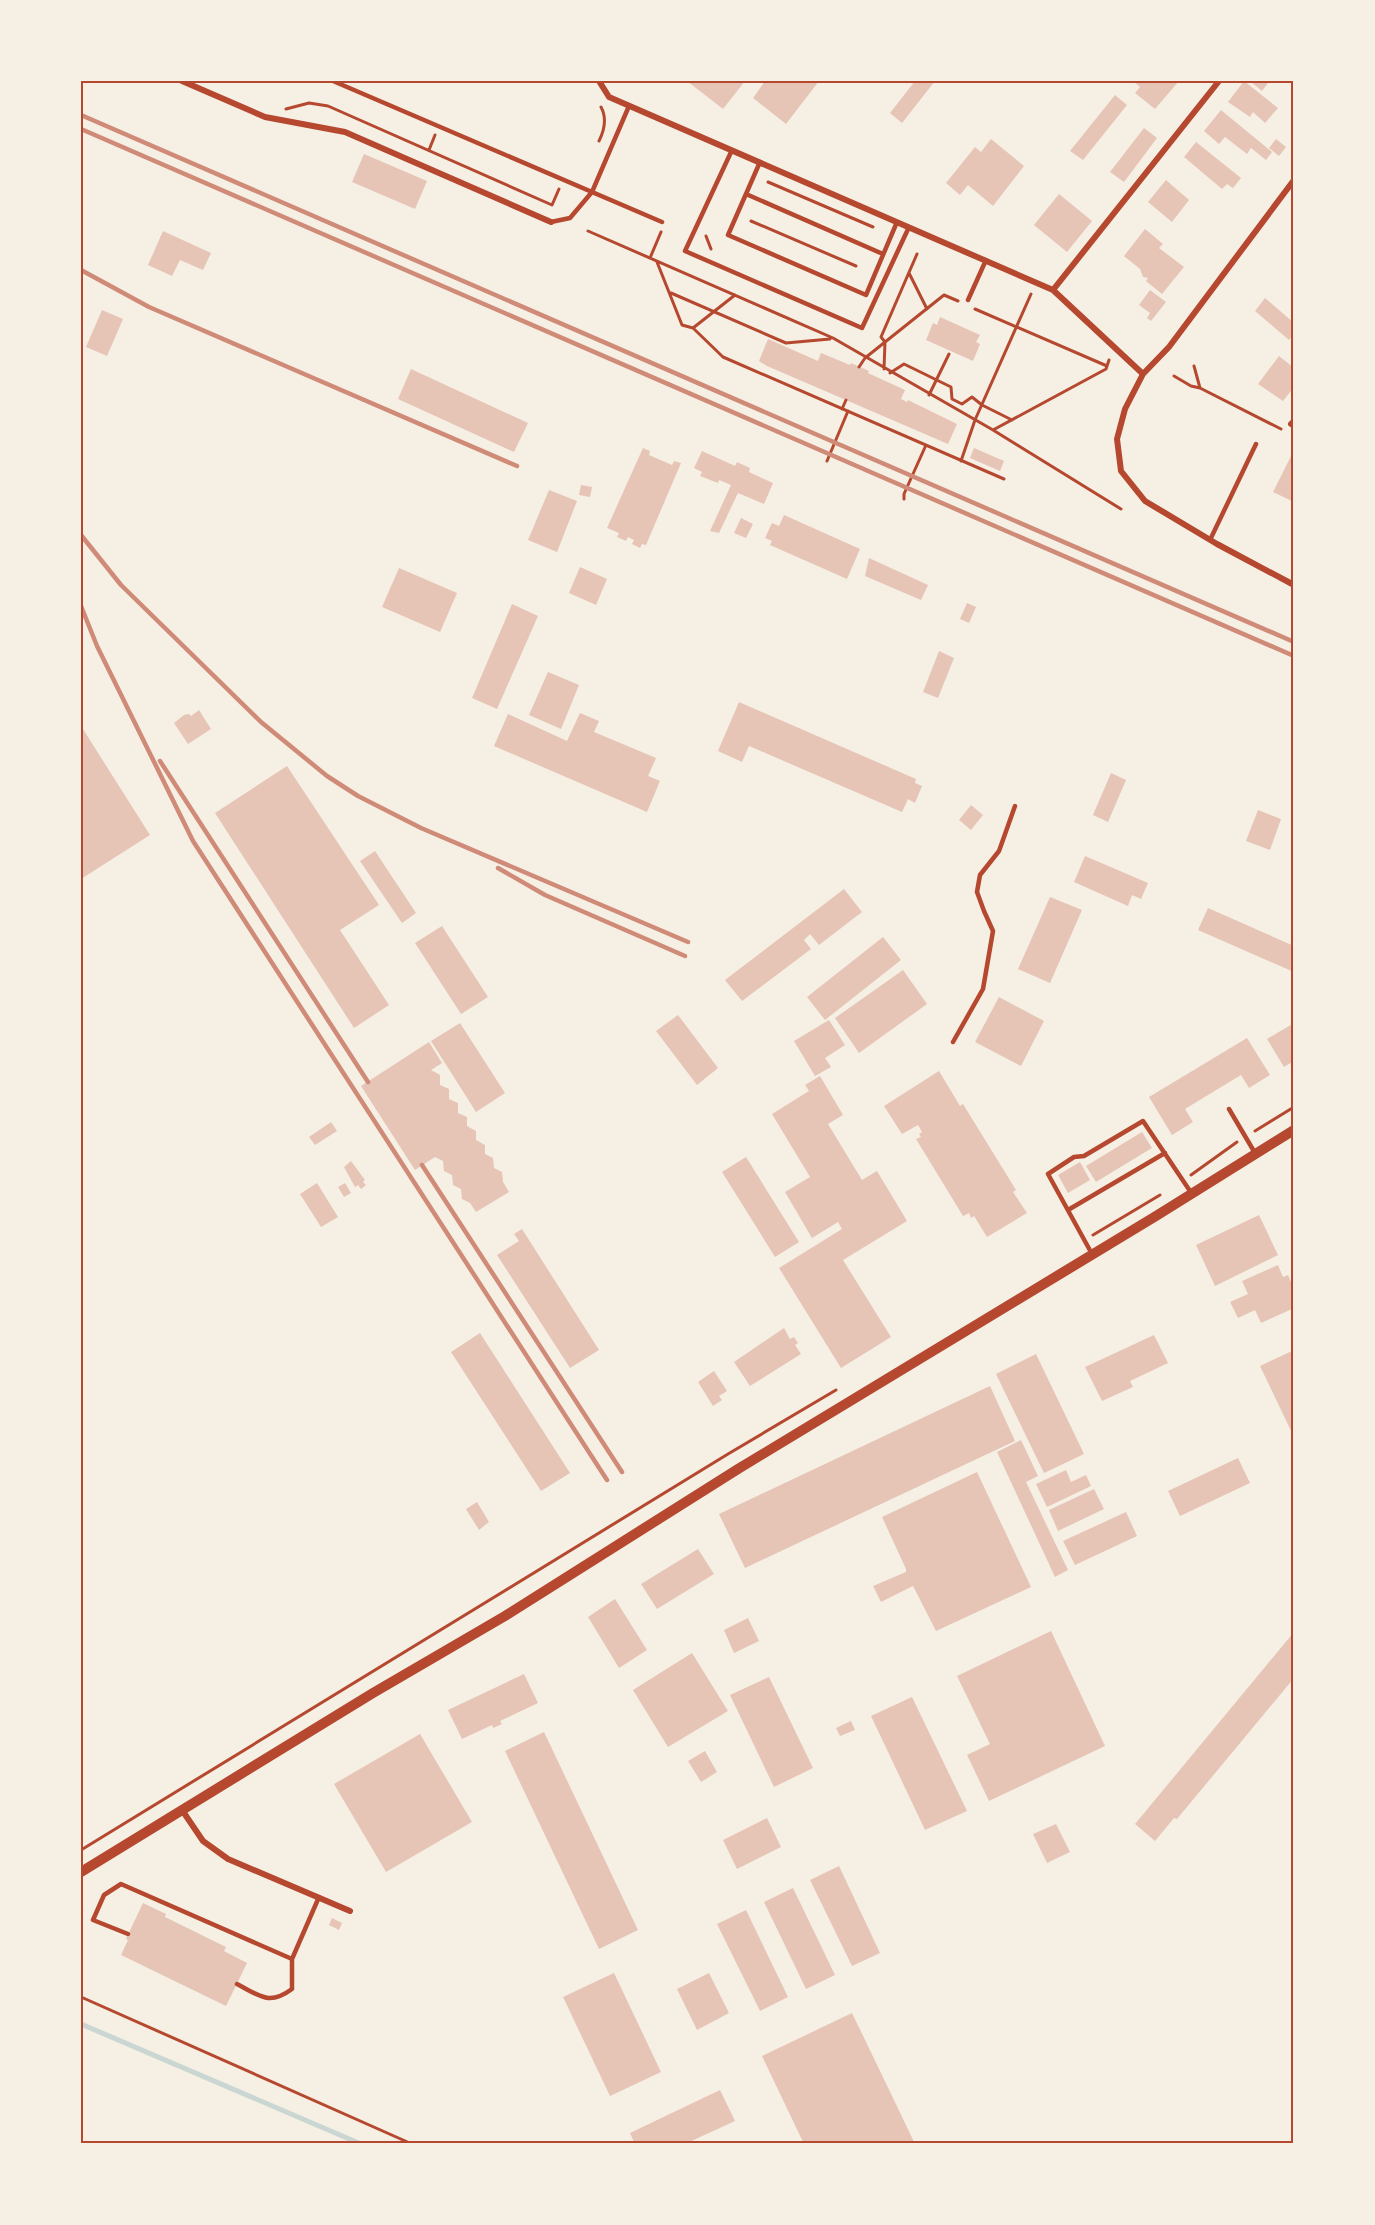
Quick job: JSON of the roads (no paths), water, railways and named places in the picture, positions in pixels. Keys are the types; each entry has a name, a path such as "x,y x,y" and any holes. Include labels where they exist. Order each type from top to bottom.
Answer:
{"street":[{"path":"182,81 265,117 345,132 550,222"},
{"path":"599,81 609,97 1053,290 1143,374"},
{"path":"1053,290 1219,81"},
{"path":"1294,180 1169,346 1143,374 1125,409 1117,439 1121,471 1145,501 1210,540 1294,585"},
{"path":"81,1872 373,1693 505,1616 738,1469 1093,1255 1294,1130"},
{"path":"182,1810 203,1841 228,1858 350,1911"}],"lane":[{"path":"333,81 662,225"},
{"path":"550,222 570,218 591,192 629,106"},
{"path":"732,150 685,251 822,311 862,328 909,227"},
{"path":"760,162 728,235 866,295 897,222"},
{"path":"746,194 884,254"},
{"path":"967,302 986,260"},
{"path":"1210,540 1256,444"},
{"path":"953,1042 983,990 993,931 977,892 980,875 999,851 1015,806"},
{"path":"1229,1109 1255,1153"},
{"path":"1093,1255 1048,1174 1074,1156 1084,1156 1143,1121 1192,1194"},
{"path":"1068,1210 1164,1154"},
{"path":"128,1934 93,1920 104,1895 122,1884 292,1959"},
{"path":"237,1984 267,2000 281,1998 292,1989 292,1959 319,1897"}],"waterway":[{"path":"81,2024 361,2144"}],"railway":[{"path":"81,115 1294,642"},
{"path":"81,129 1294,656"},
{"path":"81,270 149,307 517,466"},
{"path":"81,535 121,585 261,722 327,776 358,796 421,828 688,942"},
{"path":"81,606 97,646 193,841 607,1480"},
{"path":"160,761 368,1082"},
{"path":"498,868 545,895 685,956"},
{"path":"422,1165 622,1472"}]}
